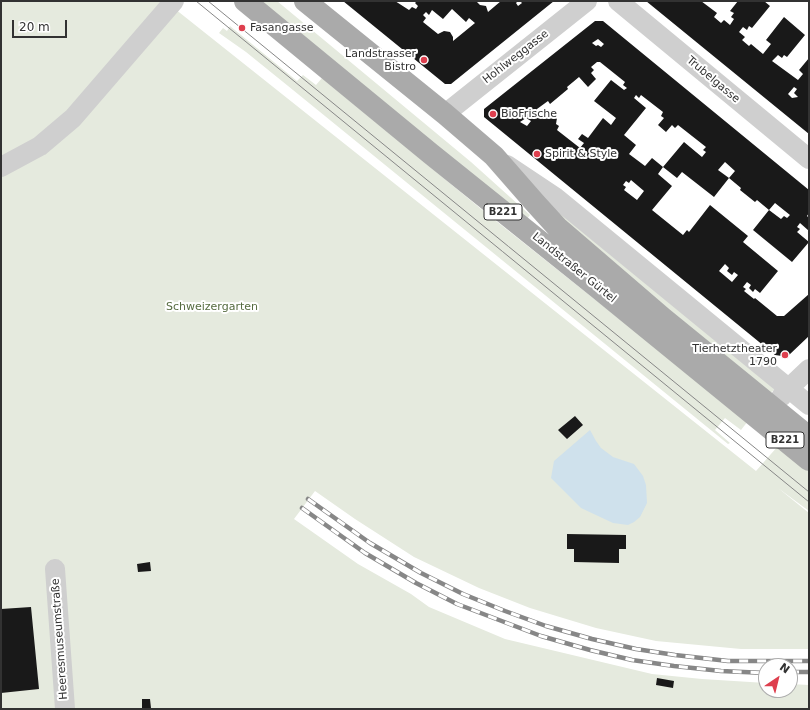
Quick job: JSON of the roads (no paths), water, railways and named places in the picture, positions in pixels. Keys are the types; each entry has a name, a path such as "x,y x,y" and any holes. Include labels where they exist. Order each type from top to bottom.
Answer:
{"main road":[{"name":"Landstraßer Gürtel","path":"245,1 431,154 598,288 767,414 809,437"},
{"name":"Landstraßer Gürtel","path":"305,1 445,114 494,156 557,227 664,318 767,414 809,460"}],"street":[{"path":"1,167 40,146 73,118 174,1"},
{"name":"Hohlweggasse","path":"445,114 587,1"},
{"name":"Trubelgasse","path":"618,1 809,159"},
{"name":"Landstraßer Gürtel","path":"494,156 555,198 809,405"},
{"path":"767,414 788,388 809,369"},
{"name":"Heeresmuseumstraße","path":"55,569 65,709"}],"water":[{"path":"590,430 601,448 613,457 634,464 643,476 646,485 647,503 640,517 628,525 613,523 581,508 551,478 554,461"}],"tram line":[{"path":"196,1 809,502"},
{"path":"208,1 809,492"}],"railway":[{"path":"308,499 370,543 421,573 463,594 546,626 592,639 636,649 675,655 728,661 809,661"},
{"path":"302,508 365,553 416,583 457,604 541,636 632,660 721,671 758,673"},
{"path":"798,672 809,672"}],"place":[{"name":"Fasangasse","path":"242,28"},
{"name":"Landstrasser Bistro","path":"424,60"},
{"name":"BioFrische","path":"493,114"},
{"name":"Spirit & Style","path":"537,154"},
{"name":"Tierhetztheater 1790","path":"785,355"}],"park label":[{"name":"Schweizergarten","path":"212,307"}]}
